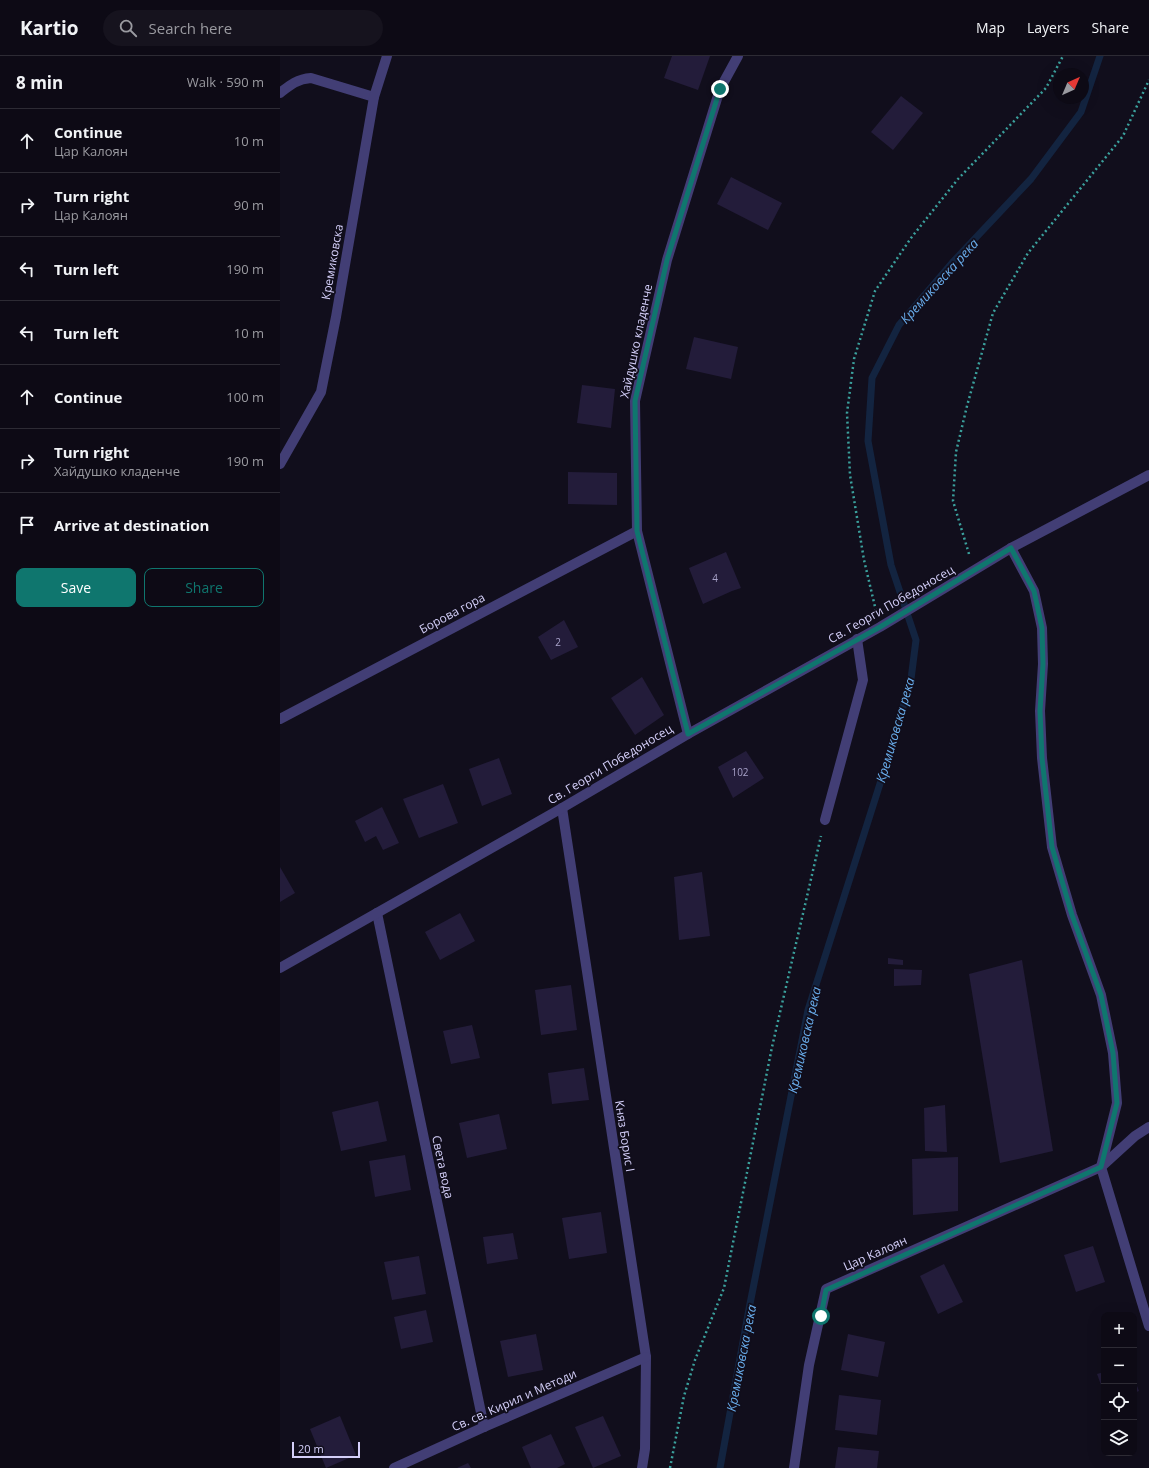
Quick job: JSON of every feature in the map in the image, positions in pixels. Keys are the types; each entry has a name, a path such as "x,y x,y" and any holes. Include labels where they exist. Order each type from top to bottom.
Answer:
{"street":[{"name":"Кремиковска","path":"280,464 321,392 336,318 374,97 387,56"},
{"name":"Хайдушко кладенче","path":"688,734 637,531 635,401 667,260 720,89 738,56"},
{"path":"280,93 294,82 303,78 310,78 374,97"},
{"name":"Св. Георги Победоносец","path":"280,968 562,808 688,734 880,627 1011,548 1149,475"},
{"name":"Борова гора","path":"280,719 637,531"},
{"path":"1011,548 1034,591 1042,628 1043,664 1040,711 1042,758 1052,847 1072,915 1101,995 1113,1053 1117,1103 1101,1167 1149,1326"},
{"path":"825,820 863,680 857,639"},
{"name":"Княз Борис I","path":"562,808 646,1357 645,1448 642,1468"},
{"name":"Света вода","path":"377,913 484,1427"},
{"path":"1101,1167 1135,1136 1149,1127"},
{"name":"Цар Калоян","path":"794,1468 809,1365 826,1290 1101,1167"},
{"name":"Св. св. Кирил и Методи","path":"394,1468 484,1427 646,1357"}],"path":[{"path":"880,627 864,560 850,475 847,413 854,359 875,291 911,238 958,179 1046,88 1063,56"},
{"path":"974,570 953,501 956,452 967,406 993,314 1028,253 1123,136 1149,80"},
{"path":"670,1468 684,1396 694,1360 724,1288 772,1047 825,820"}],"building":[{"path":"672,56 710,56 698,90 664,78"},
{"path":"901,96 923,113 893,150 871,132"},
{"path":"731,177 782,203 768,230 717,204"},
{"path":"694,337 738,347 731,379 686,369"},
{"path":"582,385 615,389 611,428 577,423"},
{"path":"568,472 617,473 617,505 568,504"},
{"path":"726,552 741,588 703,604 689,568"},
{"path":"564,620 578,647 551,660 538,637"},
{"path":"642,677 664,715 635,735 611,698"},
{"path":"746,751 764,778 733,798 718,767"},
{"path":"499,758 512,794 482,806 469,769"},
{"path":"443,784 458,823 419,838 403,799"},
{"path":"382,807 399,843 383,850 376,836 365,842 355,821"},
{"path":"280,867 295,893 280,902"},
{"path":"702,872 710,936 679,940 674,877"},
{"path":"460,913 475,941 440,960 425,932"},
{"path":"888,958 903,960 903,965 888,964"},
{"path":"1022,960 1053,1151 1000,1163 969,974"},
{"path":"894,969 922,970 921,985 894,986"},
{"path":"571,985 577,1030 541,1035 535,990"},
{"path":"472,1025 480,1058 451,1064 443,1031"},
{"path":"584,1068 589,1100 552,1104 548,1073"},
{"path":"378,1101 387,1141 341,1151 332,1112"},
{"path":"945,1105 947,1152 925,1151 924,1108"},
{"path":"499,1114 507,1149 467,1158 459,1123"},
{"path":"405,1155 411,1190 375,1197 369,1161"},
{"path":"958,1157 958,1211 913,1215 912,1159"},
{"path":"601,1212 607,1253 569,1259 562,1218"},
{"path":"513,1233 518,1259 487,1264 483,1237"},
{"path":"1093,1246 1105,1282 1076,1292 1064,1255"},
{"path":"419,1256 426,1294 392,1300 384,1262"},
{"path":"944,1264 963,1302 938,1314 920,1276"},
{"path":"426,1310 433,1342 401,1349 394,1317"},
{"path":"536,1334 543,1370 508,1377 500,1341"},
{"path":"848,1334 885,1342 878,1377 841,1370"},
{"path":"1101,1373 1101,1385 1097,1374"},
{"path":"839,1395 881,1400 877,1435 835,1430"},
{"path":"340,1416 356,1455 326,1468 310,1429"},
{"path":"603,1416 621,1456 593,1468 575,1427"},
{"path":"551,1434 565,1464 557,1468 531,1468 522,1447"},
{"path":"838,1447 879,1451 877,1468 835,1468"},
{"path":"468,1463 471,1468 457,1468"}],"waterway":[{"name":"Кремиковска река","path":"720,1468 749,1309 808,1010 892,746 911,679 916,640 891,565 868,441 872,378 899,325 952,263 1031,179 1081,112 1100,56"}],"route":[{"path":"720,89 667,260 635,401 637,531 688,734 880,627 1011,548 1034,591 1042,628 1043,664 1040,711 1042,758 1052,847 1072,915 1101,995 1113,1053 1117,1103 1101,1167 826,1290 821,1316"}]}
